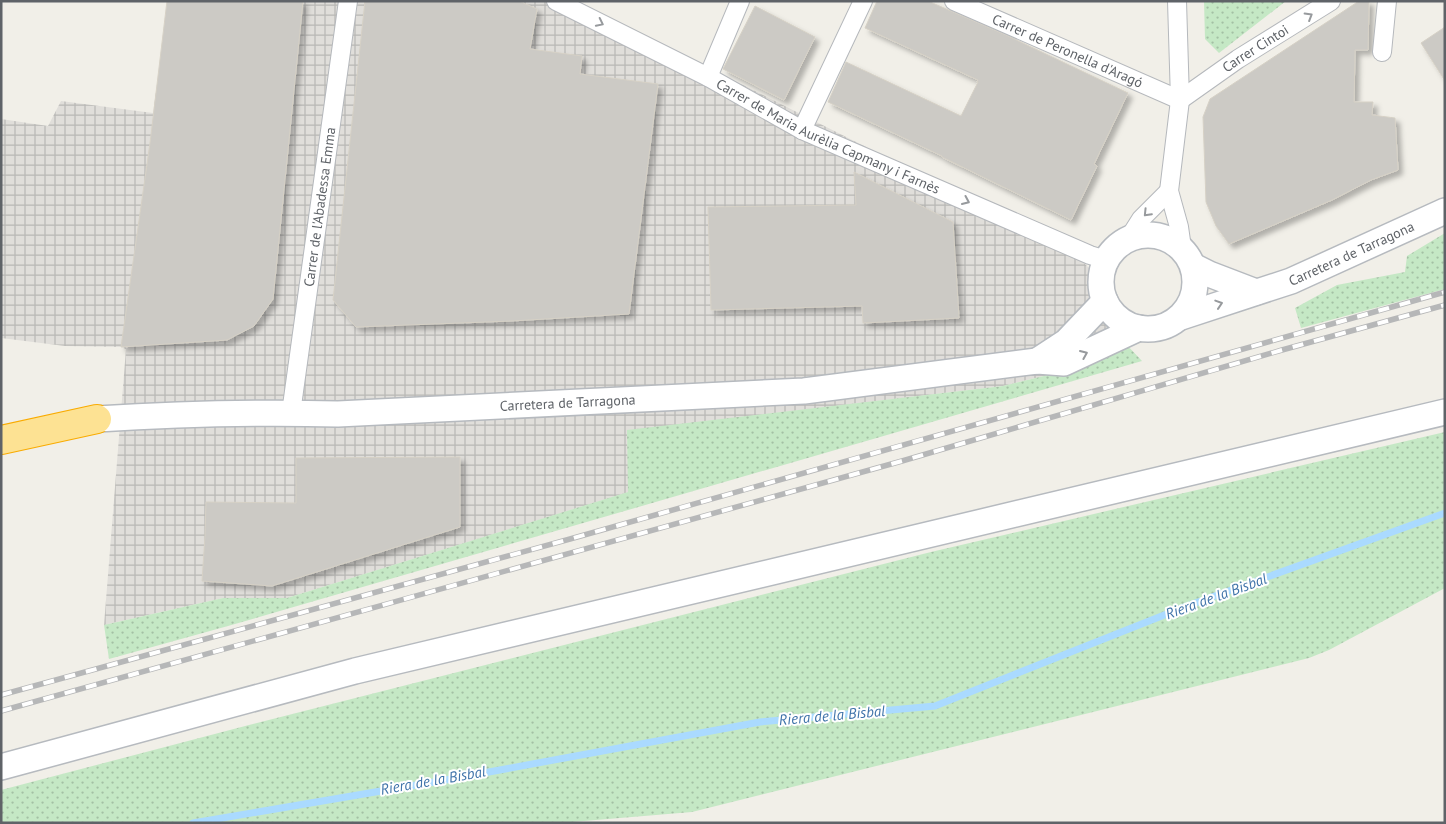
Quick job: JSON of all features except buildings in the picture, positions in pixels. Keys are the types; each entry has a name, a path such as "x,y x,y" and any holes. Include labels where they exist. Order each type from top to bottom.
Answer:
{"highway":[{"path":"1,422 97,419"},
{"path":"1,440 97,419"}],"street":[{"name":"Carrer de l'Abadessa Emma","path":"291,413 348,1"},
{"name":"Carrer de Maria Aurèlia Capmany i Farnès","path":"556,1 708,77 802,130 1090,255 1106,260"},
{"path":"708,77 740,1"},
{"path":"802,130 863,1"},
{"name":"Carrer de Peronella d'Aragó","path":"954,1 1180,100"},
{"path":"1178,1 1180,100 1169,191 1188,257 1196,280 1194,293 1189,306 1181,317 1168,325 1154,329 1138,328 1125,323 1113,314 1105,301 1101,287 1102,273 1106,260 1116,247 1129,238 1143,234 1157,235 1170,240 1188,257 1209,274 1256,292"},
{"name":"Carrer Cintoi","path":"1180,100 1238,59 1331,1"},
{"path":"1382,52 1387,1"},
{"path":"1129,238 1141,219 1169,191"},
{"name":"Carretera de Tarragona","path":"1181,317 1291,281 1445,211"},
{"name":"Carretera de Tarragona","path":"1037,361 1066,342 1105,301"},
{"name":"Carretera de Tarragona","path":"97,419 184,414 338,414 804,391 1037,361 1064,363 1138,328"},
{"path":"1,767 355,671 1445,412"}],"shaded area":[{"path":"169,1 567,1 745,86 1072,251 1089,268 1102,319 1125,343 1077,368 1003,386 627,431 629,492 287,598 223,598 104,625 126,349 121,347 65,346 1,338 1,119 48,126 61,101 153,113"}],"green space":[{"path":"1204,1 1286,1 1219,53 1205,39"},
{"path":"1445,233 1445,289 1301,328 1295,308 1337,285 1405,272 1407,256"},
{"path":"1125,343 1142,361 109,659 104,625 223,598 287,598 628,492 627,430 1003,386 1077,368"},
{"path":"1445,432 1445,588 1329,650 1309,658 692,812 560,823 1,823 1,790 931,552"}],"waterway":[{"name":"Riera de la Bisbal","path":"193,823 440,781 760,722 935,706 1187,606 1445,513"}],"railway":[{"path":"1,695 570,539 1445,292"},
{"path":"1,711 902,461 1282,350 1445,305"}]}
